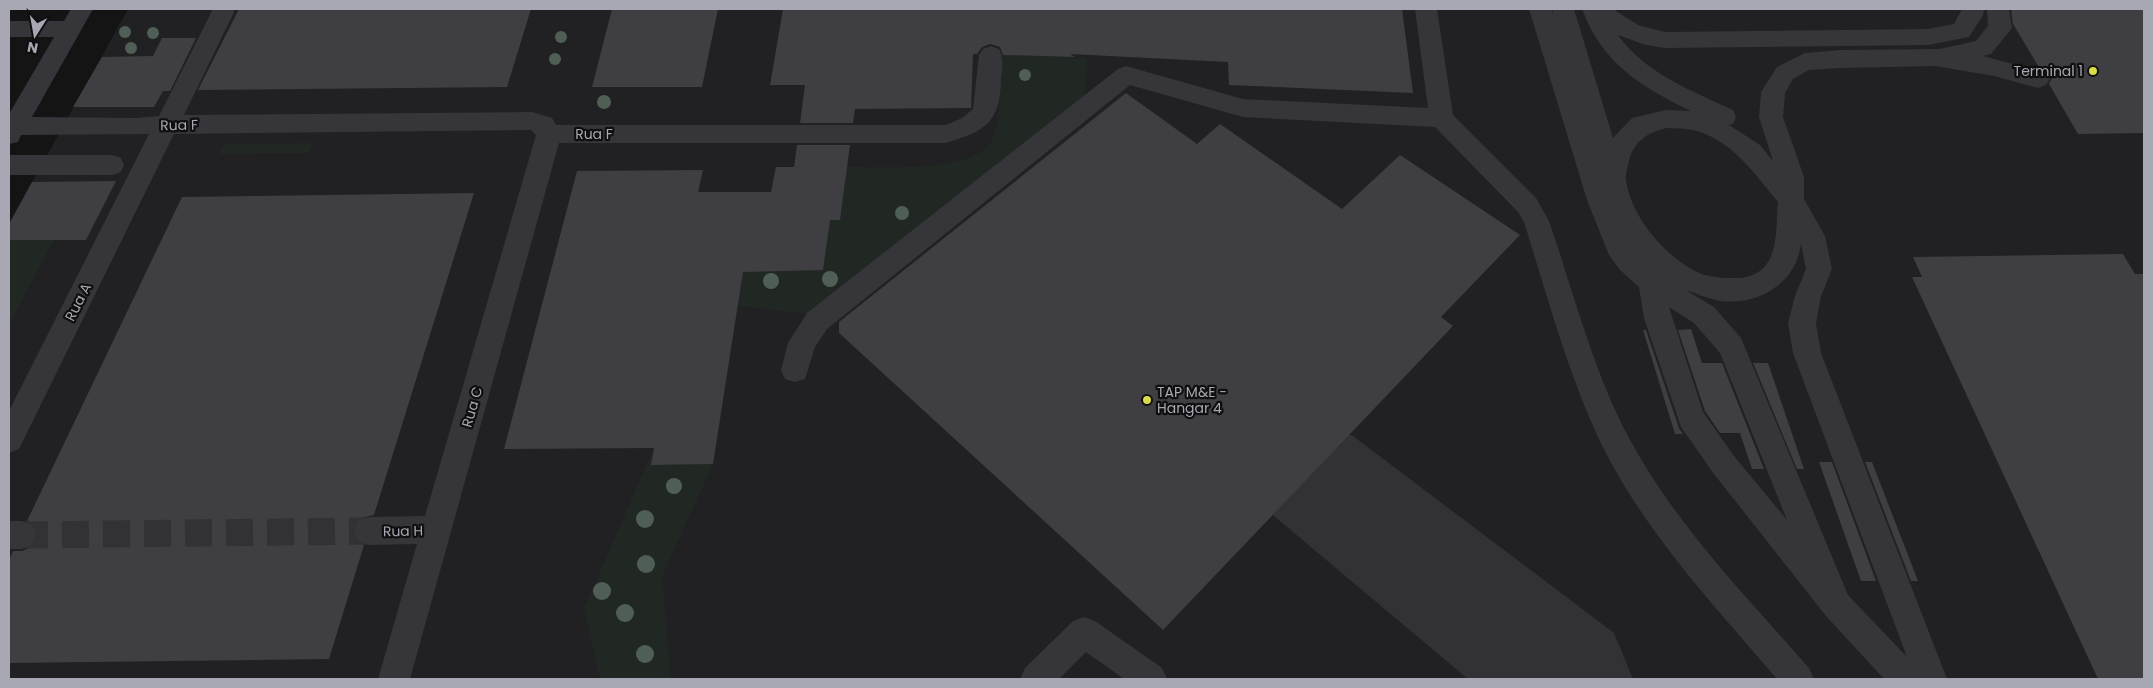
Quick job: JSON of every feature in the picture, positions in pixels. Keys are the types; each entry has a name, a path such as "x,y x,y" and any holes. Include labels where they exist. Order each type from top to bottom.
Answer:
{"street":[{"path":"11,131 82,9"},
{"path":"1426,9 1442,118 1526,205 1536,221 1599,406 1619,448 1644,489 1691,556 1798,679"},
{"path":"1540,9 1600,200 1618,247 1629,262 1651,282 1704,315 1731,346 1837,606"},
{"path":"1563,9 1624,215 1651,253 1686,279 1716,288 1741,290 1765,282 1778,270 1787,249 1791,188 1770,116 1773,92 1785,74 1805,62 1840,59 1935,57 1983,48 2000,28 1998,9"},
{"path":"1593,9 1599,28 1623,59 1668,90 1750,130 1771,148 1812,236 1819,269 1808,296 1802,323 1807,353 1930,679"},
{"path":"1600,9 1608,18 1630,32 1665,40 1928,37 1961,31 1972,15 1972,9"},
{"name":"Rua A","path":"9,440 128,164 148,125 223,12"},
{"path":"9,29 70,29"},
{"name":"Rua F","path":"11,131 148,125 532,121 543,125 549,134 946,134 966,127 984,113 991,55"},
{"path":"1935,57 1977,64 2038,79"},
{"path":"795,370 802,343 812,326 823,316 1126,75 1243,108 1442,118"},
{"path":"1613,179 1620,147 1640,125 1666,119 1696,121 1727,134 1751,152 1791,188"},
{"name":"Rua C","path":"394,679 549,134"},
{"path":"9,165 128,164"},
{"path":"1651,253 1651,282 1658,318 1691,418 1724,465 1837,606 1905,679"},
{"name":"Rua H","path":"369,531 437,530"},
{"path":"1036,679 1084,632 1151,679"}],"shaded area":[{"path":"128,9 2144,9 2144,679 9,679 9,224"},
{"path":"1002,55 1087,58 1085,108 808,314 738,306 743,272 830,220 840,220 847,167 902,167 945,164 980,152 991,142 998,114"},
{"path":"313,143 309,153 219,154 224,144"},
{"path":"9,240 54,240 9,325"},
{"path":"654,448 652,465 713,464 662,577 671,679 600,679 584,608"}],"building":[{"path":"239,9 531,9 507,87 198,90"},
{"path":"612,9 718,9 702,87 592,87"},
{"path":"783,9 1402,9 1413,93 1229,85 1228,62 1070,54 1075,57 1003,55 1000,47 990,44 982,47 977,54 973,54 971,108 855,109 853,123 800,123 805,85 770,85"},
{"name":"Terminal 1","path":"2011,9 2144,9 2144,133 2078,134 2049,84 2052,78 2048,72 2040,69 2013,24"},
{"path":"162,38 196,38 170,91 163,91 154,107 73,107 102,57 153,56"},
{"name":"TAP M&E - Hangar 4","path":"1126,93 1197,144 1220,124 1342,209 1400,155 1520,235 1441,317 1453,326 1163,630 839,333 839,322"},
{"path":"797,145 850,145 840,220 830,220 823,270 743,272 713,464 651,465 654,448 504,449 577,171 703,170 698,192 771,192 776,167 794,167"},
{"path":"116,181 86,240 9,240 9,224 32,182"},
{"path":"474,193 374,515 357,519 352,530 356,542 364,545 329,659 9,663 9,560 13,551 22,551 34,546 38,534 34,524 27,521 182,197"},
{"path":"2123,254 2135,274 2144,274 2144,679 2098,679 1912,277 1922,277 1913,257"},
{"path":"1691,329 1702,363 1722,363 1764,469 1752,469 1740,433 1720,433 1705,411 1678,330"},
{"path":"1643,330 1646,330 1679,428 1683,434 1675,434"},
{"path":"1753,363 1768,363 1804,469 1797,469"},
{"path":"1819,462 1832,462 1876,581 1861,581"},
{"path":"1865,462 1872,462 1918,581 1911,581"}],"taxiway":[{"path":"1311,474 1568,679"}],"tunnel":[{"path":"21,535 369,531"}],"place":[{"name":"Terminal 1","path":"2093,71"},
{"name":"TAP M&E - Hangar 4","path":"1147,400"}]}
